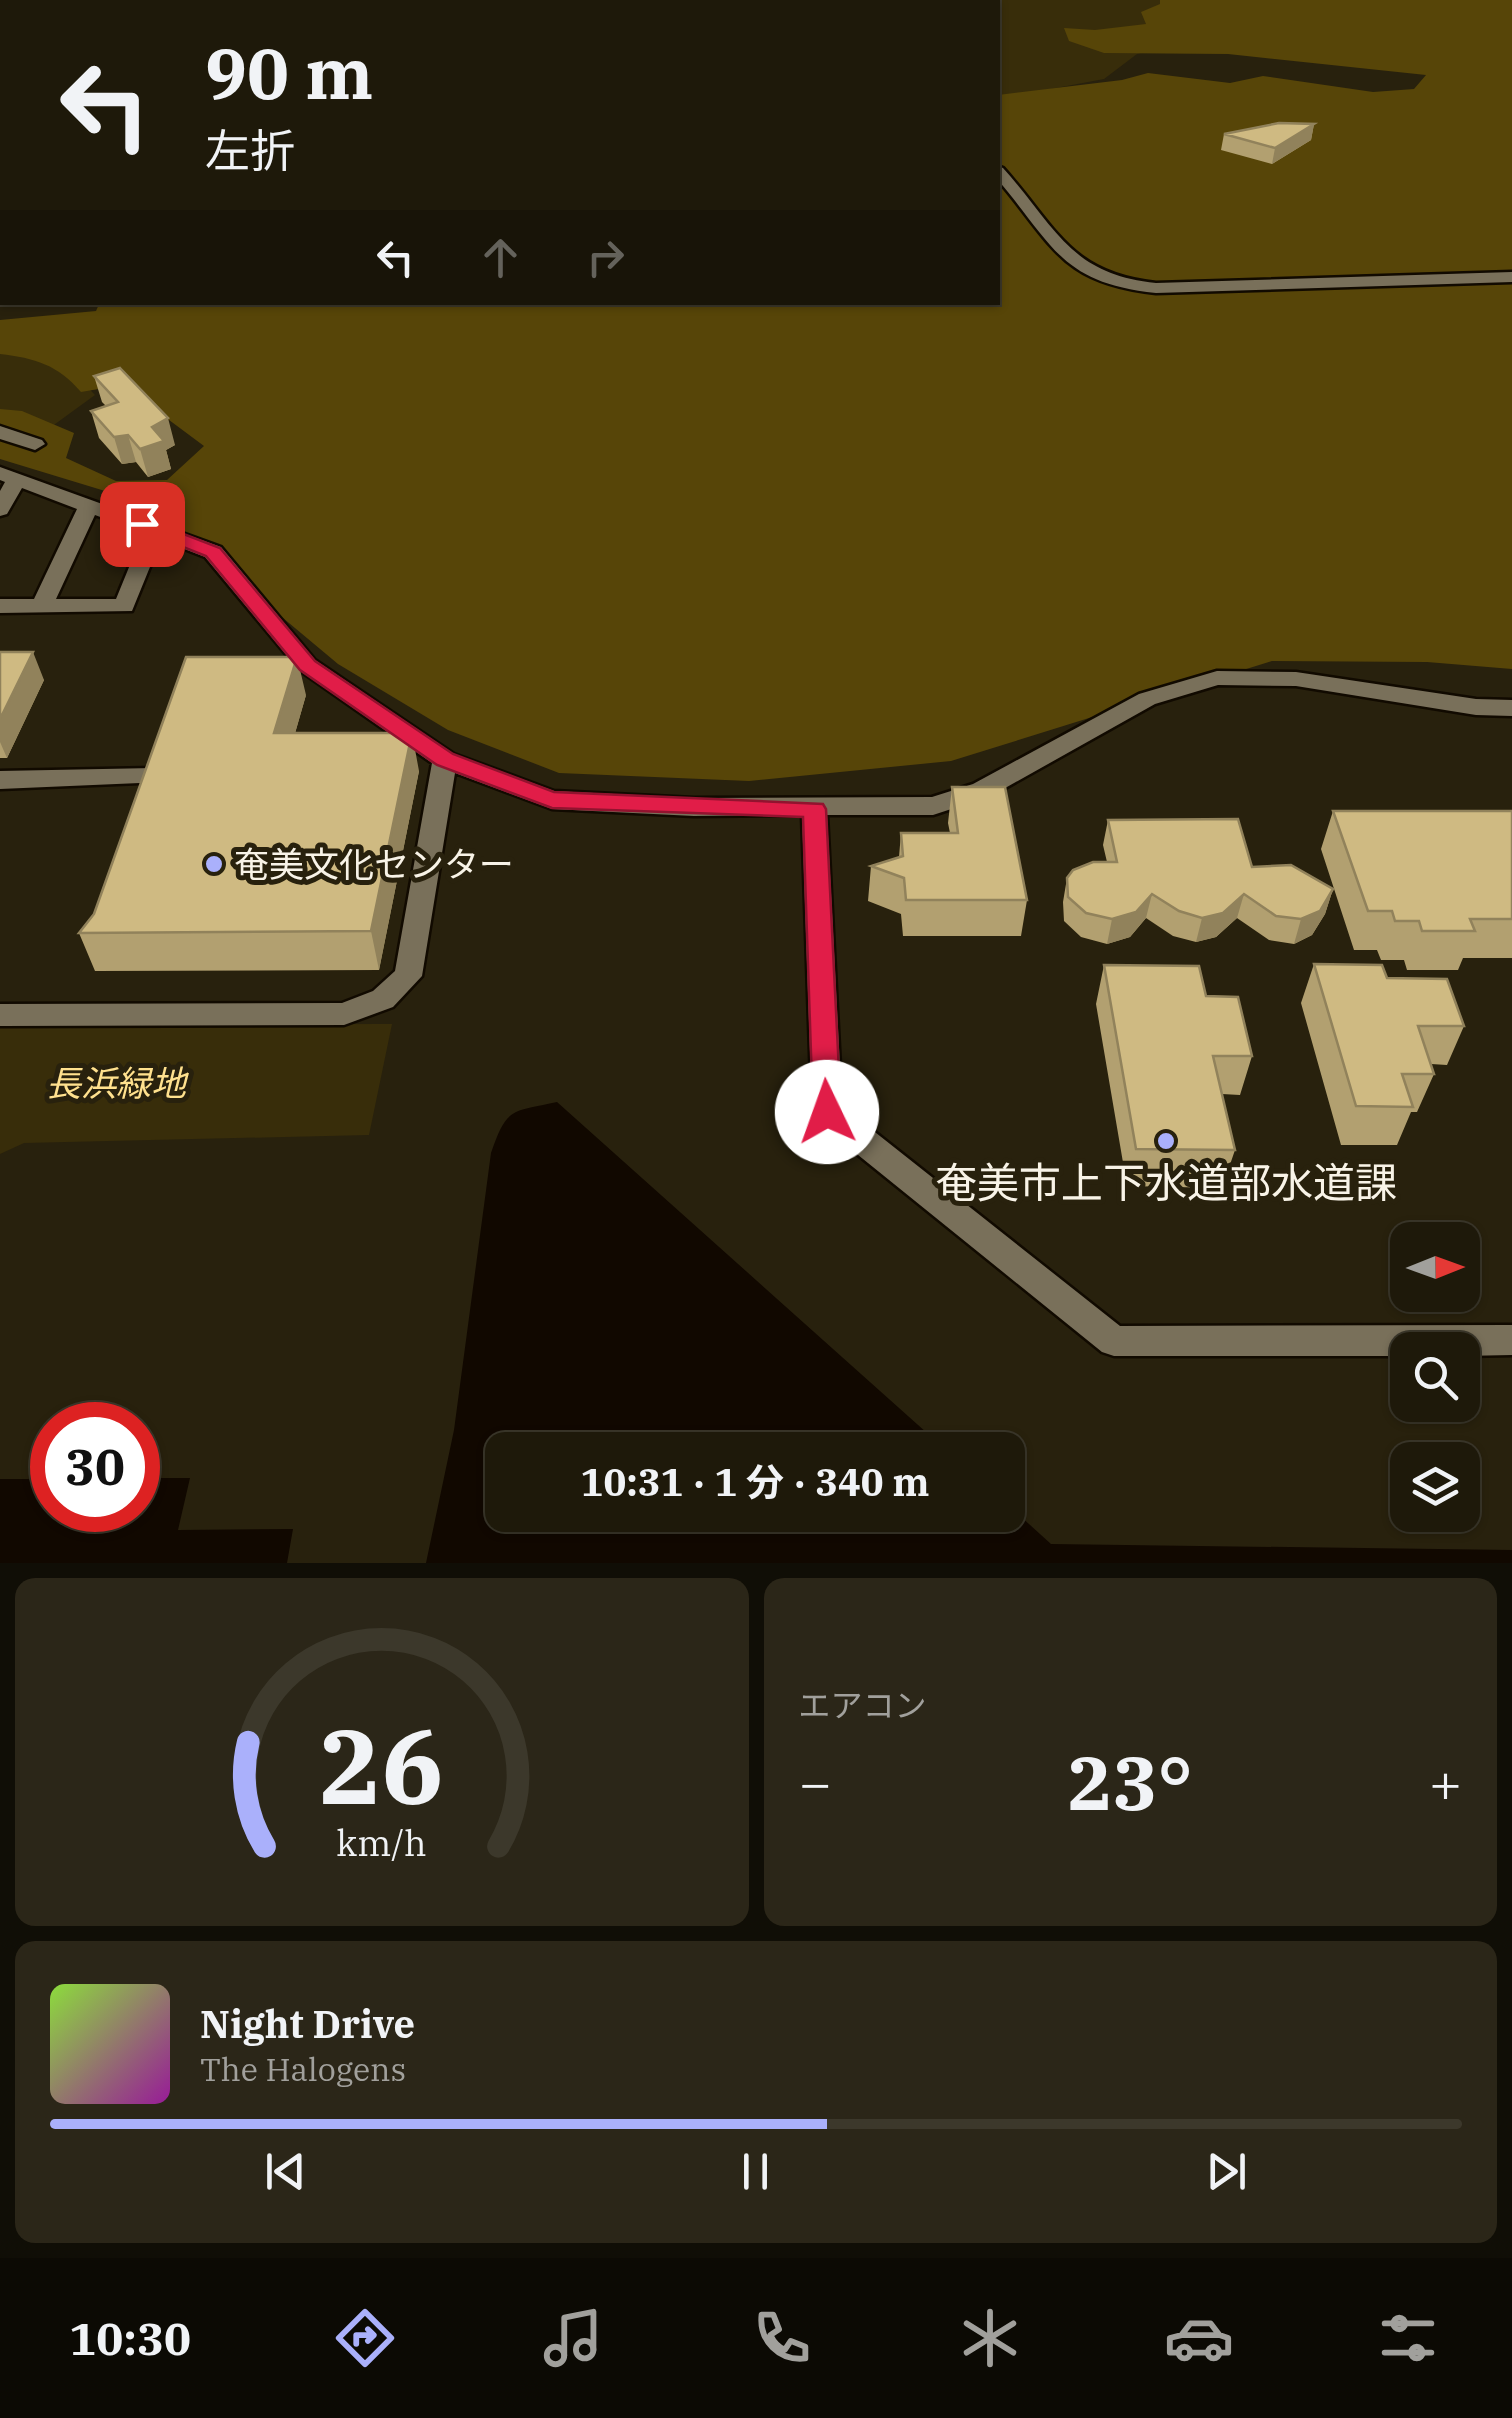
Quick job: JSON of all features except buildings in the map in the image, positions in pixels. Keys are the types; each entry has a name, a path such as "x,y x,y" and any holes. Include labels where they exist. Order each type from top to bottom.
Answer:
{"street":[{"path":"1000,173 1076,264 1102,278 1126,284 1156,288 1512,276"},
{"path":"0,432 35,444"},
{"path":"0,510 8,476 213,552 308,666 445,760 552,800 814,809 934,806 982,790 1147,699 1217,678 1296,679 1512,708"},
{"path":"42,606 89,505"},
{"path":"0,606 124,606 155,530"},
{"path":"0,780 150,785 164,745"},
{"path":"0,1015 344,1014 383,998 408,976 445,760"},
{"path":"814,809 827,1112 1114,1341 1512,1340"}],"green space":[{"path":"1000,0 1232,0 1181,45 1137,54 1104,79 1000,95"},
{"path":"0,349 61,359 95,395 36,438 0,425"},
{"name":"長浜緑地","path":"392,1024 369,1135 24,1143 0,1154 0,1025"}],"shaded area":[{"path":"1160,0 1512,0 1512,669 1427,662 1272,661 951,761 749,781 559,773 448,730 338,664 168,522 128,498 0,459 0,409 22,411 74,433 66,458 116,481 167,480 204,446 122,385 81,392 45,364 0,354 0,320 96,311 99,305 1000,305 1000,95 1122,80 1148,73 1230,83 1263,76 1373,92 1414,89 1426,75 1228,54 1104,53 1069,41 1064,28 1095,30 1146,24 1141,12 1160,4"},
{"path":"557,1102 926,1432 485,1432 485,1532 1025,1532 1025,1520 1051,1544 1512,1550 1512,1563 426,1563 454,1430 491,1153 507,1119 530,1108"},
{"path":"160,1478 190,1478 178,1530 293,1529 287,1563 0,1563 0,1479 30,1479 30,1532 160,1532"}],"place":[{"name":"奄美文化センター","path":"214,864"},
{"name":"奄美市上下水道部水道課","path":"1166,1141"}],"route":[{"path":"142,524 213,552 308,666 445,760 552,800 814,809 827,1112"}]}
